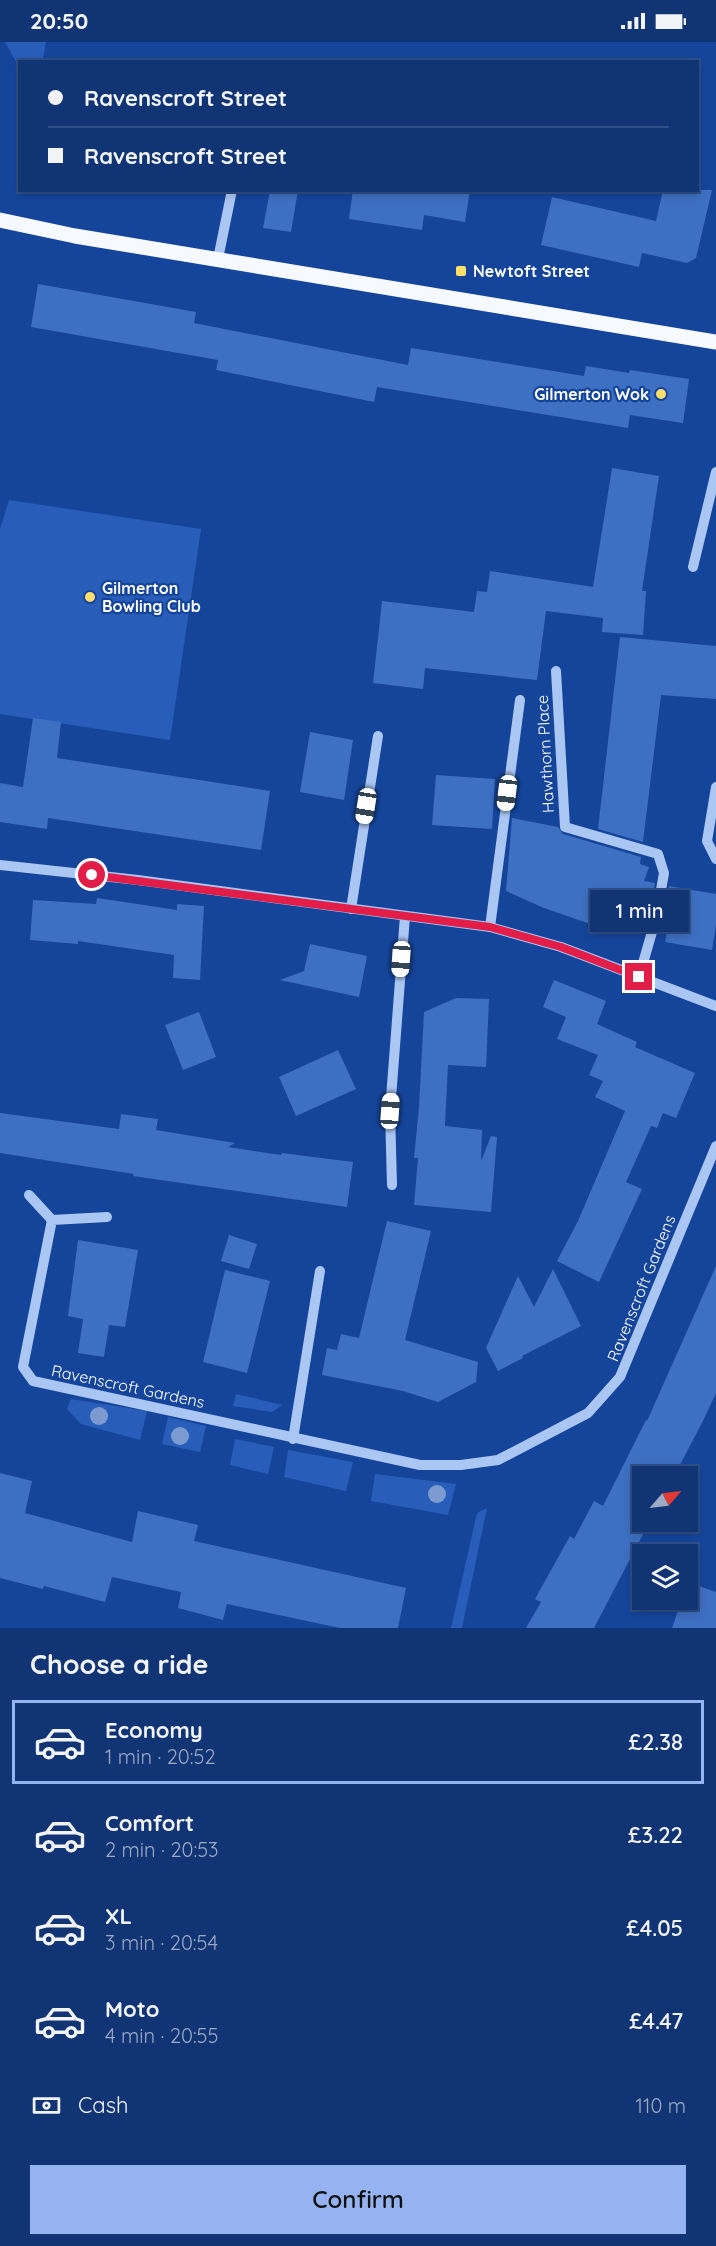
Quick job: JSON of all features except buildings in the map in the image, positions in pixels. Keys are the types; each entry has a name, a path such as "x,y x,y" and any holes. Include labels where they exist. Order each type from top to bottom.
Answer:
{"main road":[{"path":"0,220 75,236 716,342"}],"street":[{"path":"218,259 232,192"},
{"path":"693,567 716,472"},
{"name":"Hawthorn Place","path":"556,671 565,827 658,854 664,873 656,918 639,977"},
{"path":"490,927 520,700"},
{"path":"351,909 378,736"},
{"path":"716,787 707,841 716,859"},
{"path":"0,865 138,880 490,927 561,947 716,1006"},
{"path":"393,1185 390,1111 405,916"},
{"name":"Ravenscroft Gardens","path":"52,1220 23,1367 33,1381 420,1465 461,1465 498,1460 588,1413 620,1377 716,1146"},
{"path":"28,1195 52,1220 107,1217"},
{"path":"293,1439 320,1271"}],"shaded area":[{"path":"5,42 46,42 43,58 18,60 18,65"},
{"name":"Gilmerton Bowling Club","path":"9,500 201,529 170,740 0,714 0,529"},
{"path":"236,1394 282,1405 272,1412 233,1406"},
{"path":"71,1399 147,1411 140,1440 81,1424 67,1409"},
{"path":"168,1417 206,1426 200,1452 162,1444"},
{"path":"235,1439 274,1447 268,1474 230,1465"},
{"path":"288,1450 353,1462 346,1491 284,1477"},
{"path":"375,1474 456,1484 448,1515 371,1501"},
{"path":"487,1508 462,1628 451,1628 477,1513"}],"place":[{"name":"Newtoft Street","path":"461,271"},
{"name":"Gilmerton Wok","path":"661,394"},
{"name":"Gilmerton Bowling Club","path":"90,597"}],"route":[{"path":"92,875 490,927 561,947 639,977"}]}
